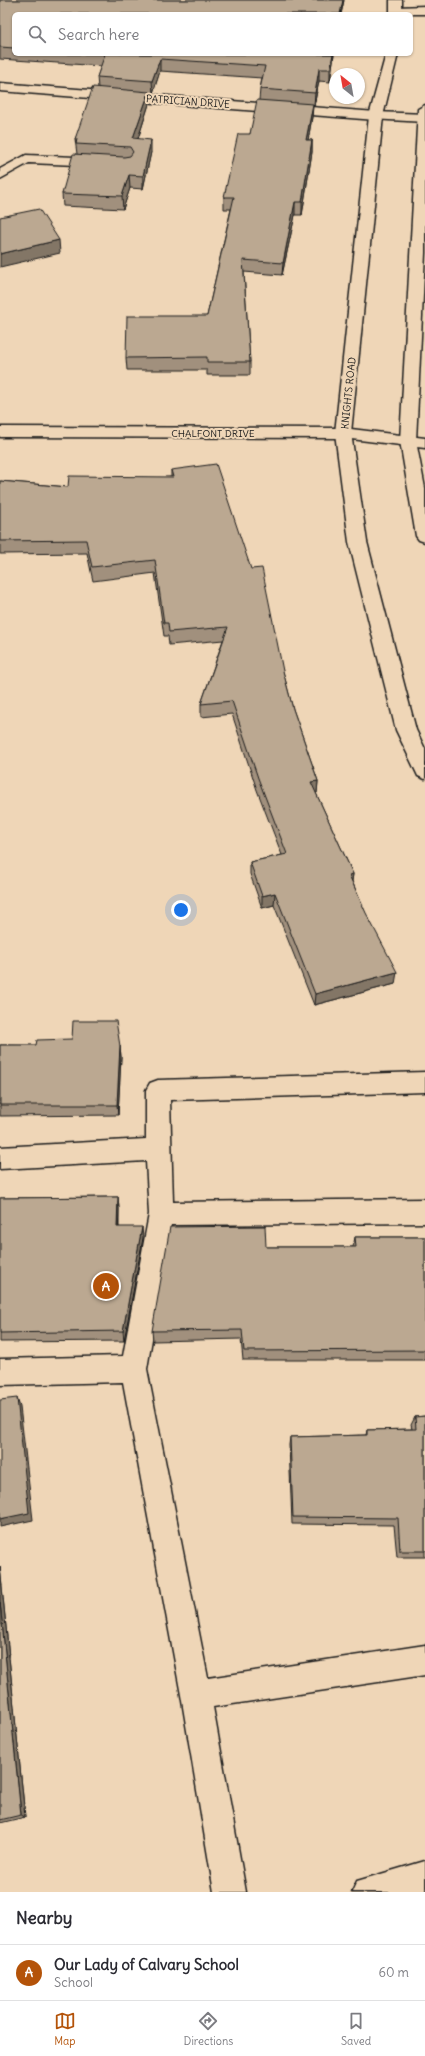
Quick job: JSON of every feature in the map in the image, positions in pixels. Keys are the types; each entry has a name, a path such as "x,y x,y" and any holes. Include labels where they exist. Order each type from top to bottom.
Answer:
{"main road":[{"path":"396,8 425,10"},
{"name":"KNIGHTS ROAD","path":"391,56 376,116 343,433 358,542 406,730 425,771"},
{"name":"PATRICIAN DRIVE","path":"0,87 376,116 425,115"},
{"path":"425,115 408,441 425,536"},
{"path":"0,175 26,159 110,163"},
{"name":"CHALFONT DRIVE","path":"0,432 343,433 425,443"},
{"path":"230,1892 196,1695 134,1369 161,1214 158,1149 158,1090 425,1082"},
{"path":"0,1158 158,1149"},
{"path":"161,1214 425,1211"},
{"path":"0,1372 134,1369"},
{"path":"196,1695 425,1660"},
{"path":"368,1892 425,1877"}],"building":[{"path":"0,0 343,0 340,12 12,12 12,48 0,47"},
{"path":"104,56 333,56 330,68 319,69 315,93 260,89 265,66 160,59 152,81 97,77"},
{"path":"93,87 149,92 133,138 151,140 143,176 129,175 122,196 62,194 73,154 124,157 130,156 133,152 130,147 76,144 77,139 75,139"},
{"path":"257,100 313,104 306,140 312,140 302,202 295,202 283,263 243,260 250,362 207,362 207,357 126,358 127,316 207,316 234,197 224,197 238,134 250,134"},
{"path":"39,209 59,240 0,254 0,217"},
{"path":"216,464 251,569 262,568 283,671 293,709 318,781 311,782 353,874 349,875 366,913 397,972 315,994 275,893 262,896 250,862 287,854 258,778 232,701 201,704 228,627 169,632 168,623 164,623 155,560 92,567 86,540 0,541 0,481 68,487 69,476 173,477 171,470"},
{"path":"73,1021 116,1021 120,1046 117,1105 0,1105 0,1045 36,1045 37,1040 72,1039"},
{"path":"118,1197 117,1227 142,1227 123,1331 0,1333 0,1198"},
{"path":"265,1226 266,1247 356,1247 355,1237 425,1237 425,1350 244,1351 242,1330 152,1331 170,1227"},
{"path":"17,1398 29,1513 0,1519 0,1400"},
{"path":"425,1416 425,1551 400,1551 398,1518 293,1517 290,1437 367,1435 367,1430 416,1429 415,1417"},
{"path":"0,1602 21,1815 0,1820"}],"place":[{"name":"Our Lady of Calvary School","path":"106,1286"}]}
